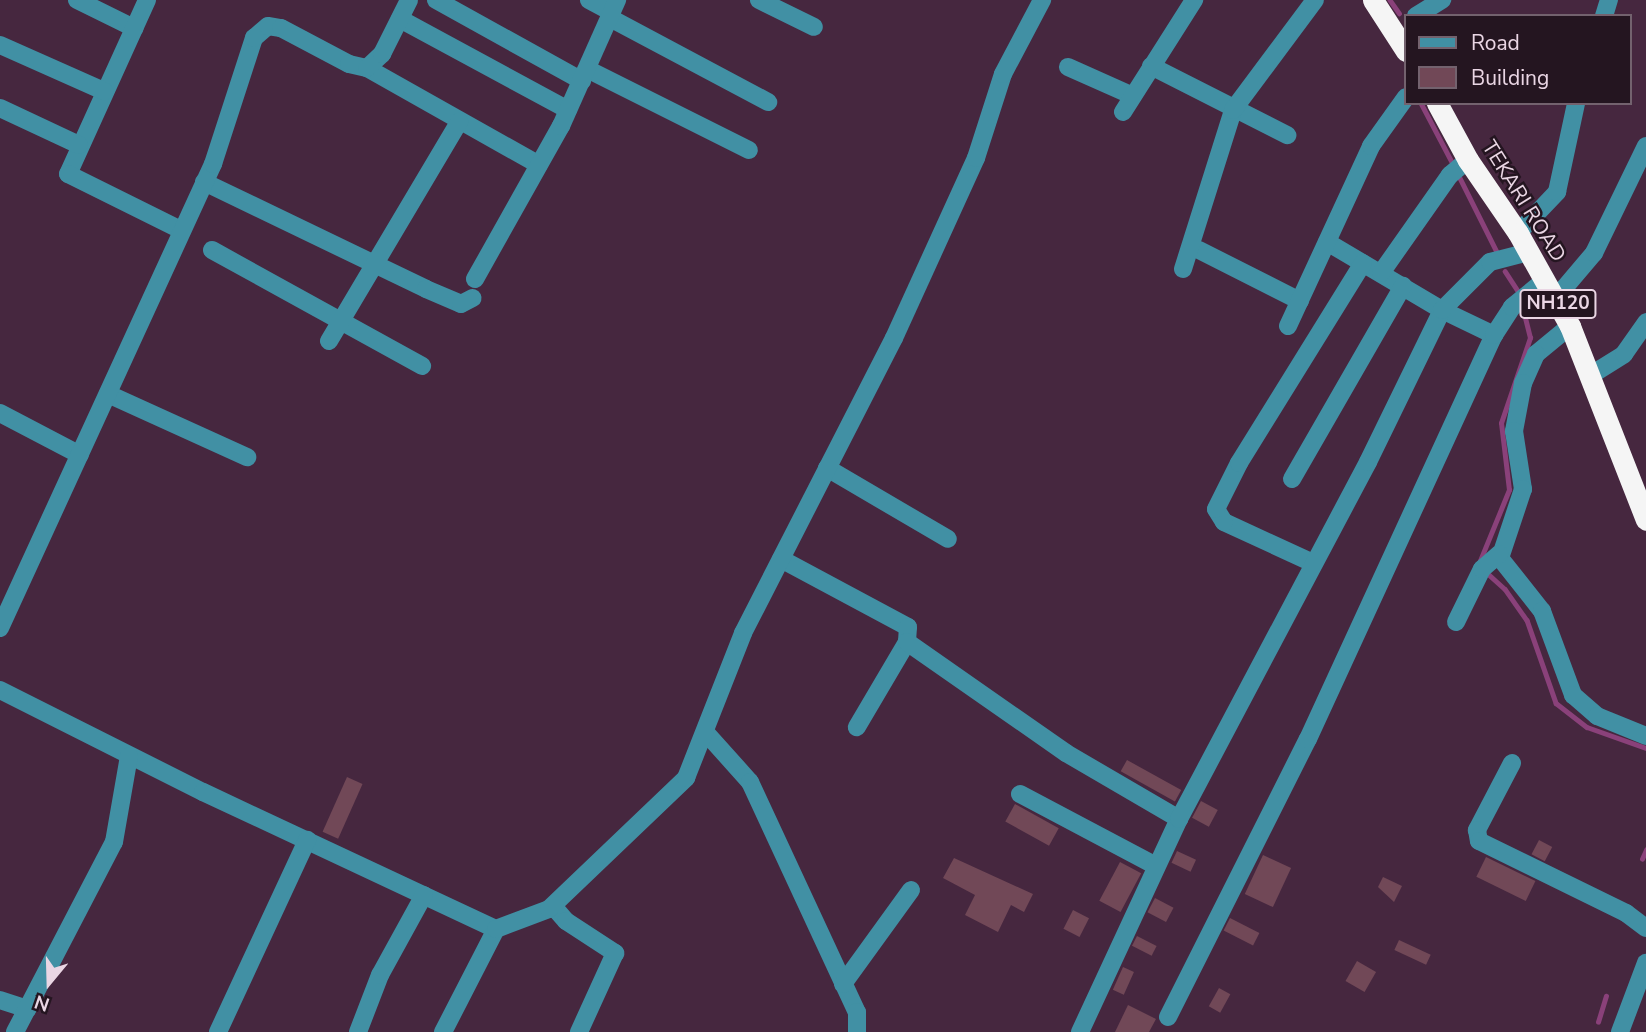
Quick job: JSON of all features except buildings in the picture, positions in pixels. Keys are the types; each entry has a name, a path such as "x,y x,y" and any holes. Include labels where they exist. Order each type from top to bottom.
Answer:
{"highway":[{"path":"1373,0 1400,25 1404,42"},
{"name":"TEKARI ROAD","path":"1438,105 1468,160 1518,233 1570,326 1642,496 1646,520"}],"street":[{"path":"77,0 134,28"},
{"path":"147,0 68,167 70,176 181,230"},
{"path":"367,68 382,54 409,0"},
{"path":"436,0 584,75 749,150"},
{"path":"589,0 615,6"},
{"path":"759,0 814,27"},
{"path":"443,1032 496,929 553,906 686,778 707,734 743,633 911,302 976,158 1003,74 1042,0"},
{"path":"1123,112 1194,0"},
{"path":"1183,269 1233,110 1315,0"},
{"path":"1419,14 1442,0"},
{"path":"475,279 568,110 615,6"},
{"path":"615,6 612,19 768,102"},
{"path":"400,19 568,110"},
{"path":"0,628 204,182 254,38 261,30 281,28 349,64 367,68 538,165"},
{"path":"0,45 104,91"},
{"path":"1152,66 1233,110 1287,135"},
{"path":"1068,67 1133,96"},
{"path":"1289,326 1381,127 1404,99"},
{"path":"1518,233 1557,191 1576,105"},
{"path":"0,108 79,145"},
{"path":"329,341 459,122"},
{"path":"1555,299 1594,253 1646,146"},
{"path":"1381,273 1450,175 1468,160"},
{"path":"204,182 461,304 473,298"},
{"path":"1327,242 1442,310 1494,335"},
{"path":"212,250 422,366"},
{"path":"1199,250 1300,301"},
{"path":"1080,1032 1179,819 1442,310 1490,262 1529,252"},
{"path":"1313,563 1224,522 1216,509 1239,463 1363,263"},
{"path":"1168,1017 1308,739 1494,335 1512,307 1545,280"},
{"path":"1292,480 1403,286"},
{"path":"1591,375 1624,354 1646,322"},
{"path":"1456,622 1482,569 1500,554 1523,489 1514,432 1523,383 1536,354 1570,326"},
{"path":"108,394 247,457"},
{"path":"0,413 80,455"},
{"path":"828,468 948,539"},
{"path":"1500,554 1542,611 1573,695 1597,716 1646,736"},
{"path":"781,559 904,623 909,631 907,642 857,727"},
{"path":"907,642 1066,754 1179,819"},
{"path":"0,690 129,756 496,929"},
{"path":"707,734 750,782 857,1012 857,1032"},
{"path":"15,1032 114,842 129,756"},
{"path":"1512,763 1477,830 1479,841 1626,913 1646,928"},
{"path":"1020,794 1156,866"},
{"path":"218,1032 307,840"},
{"path":"843,984 911,890"},
{"path":"358,1032 380,975 424,895"},
{"path":"553,906 566,921 615,953 579,1032"},
{"path":"1620,1032 1646,963"},
{"path":"0,1000 28,1009"}],"waterway":[{"path":"1390,0 1399,13"},
{"path":"1422,105 1452,162"},
{"path":"1460,178 1497,252"},
{"path":"1505,271 1518,291"},
{"path":"1479,563 1509,490 1501,423 1530,338 1523,310"},
{"path":"1486,572 1505,589 1527,620 1556,703 1587,727 1646,748"},
{"path":"1642,859 1646,850"},
{"path":"1598,1022 1606,996"}]}
